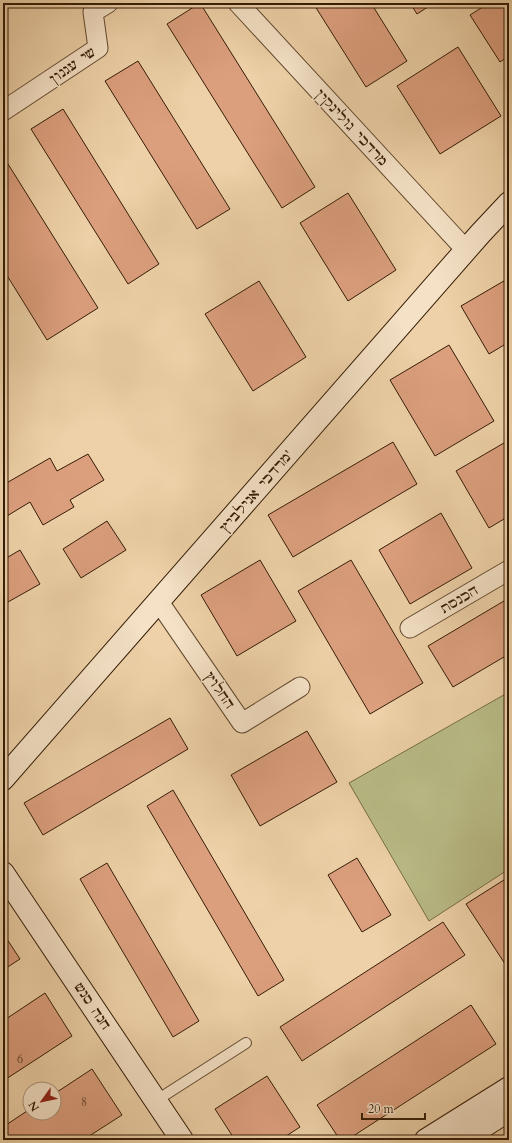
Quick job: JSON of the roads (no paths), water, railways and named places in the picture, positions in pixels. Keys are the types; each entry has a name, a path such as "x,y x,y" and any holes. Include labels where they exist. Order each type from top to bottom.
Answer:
{"street":[{"name":"שי עגנון","path":"3,111 98,48 93,12 108,3"},
{"name":"מרדכי גולינקין","path":"238,3 466,250"},
{"name":"מרדכי אנילביץ'","path":"3,779 466,250 509,203"},
{"name":"הכנסת","path":"410,628 509,570"},
{"name":"החלוץ","path":"159,602 242,723 300,687"},
{"name":"חנה סנש","path":"3,873 157,1100 182,1140"},
{"path":"426,1140 509,1088"},
{"path":"462,1140 509,1110"}],"lane":[{"path":"157,1100 246,1043"}]}
